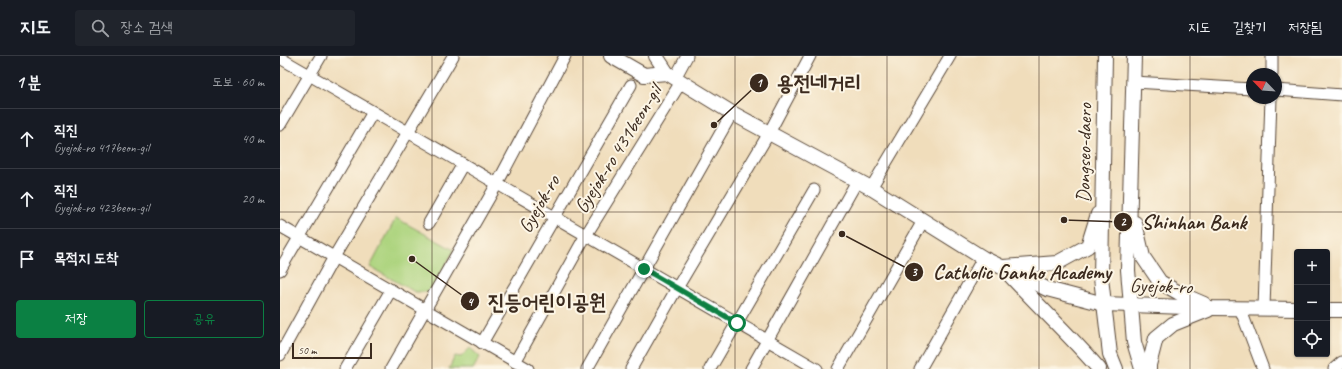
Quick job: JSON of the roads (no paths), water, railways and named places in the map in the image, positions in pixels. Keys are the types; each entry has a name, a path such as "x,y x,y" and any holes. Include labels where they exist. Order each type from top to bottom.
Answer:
{"main road":[{"path":"611,56 644,76 674,78"},
{"name":"Gyejok-ro","path":"656,56 674,78 732,113 871,188 983,258 1047,289 1104,304 1212,308 1294,309"},
{"name":"Dongseo-daero","path":"1105,56 1101,278 1110,354 1116,369"},
{"path":"1134,56 1128,270 1134,342 1142,369"},
{"path":"1002,267 1057,262 1088,246 1103,200"},
{"path":"1130,204 1142,257 1160,282 1181,294 1212,308"},
{"path":"1002,267 1026,294 1076,343 1099,369"},
{"path":"1149,369 1156,338 1173,324 1212,308"},
{"path":"1330,310 1342,310"}],"street":[{"path":"280,125 320,56"},
{"path":"280,355 334,258 453,56"},
{"path":"391,369 497,184 565,56"},
{"name":"Gyejok-ro 431beon-gil","path":"515,362 687,56"},
{"path":"631,369 769,133 810,56"},
{"path":"871,188 950,56"},
{"path":"1272,56 1272,68"},
{"name":"Gyejok-ro 431beon-gil","path":"280,58 586,236"},
{"path":"1134,82 1246,89"},
{"name":"Gyejok-ro","path":"482,343 631,84"},
{"path":"1282,90 1342,95"},
{"path":"1264,308 1271,104"},
{"path":"280,270 373,112"},
{"path":"587,369 732,113"},
{"path":"429,223 463,164"},
{"path":"751,369 857,181"},
{"path":"710,369 814,190"},
{"path":"838,369 923,221"},
{"path":"280,226 528,369"},
{"path":"586,236 817,369"},
{"path":"920,369 983,258"},
{"path":"345,369 391,290"},
{"path":"1240,308 1263,369"},
{"path":"1334,369 1342,362"}],"place":[{"name":"용전네거리","path":"714,125"},
{"name":"Shinhan Bank","path":"1064,220"},
{"name":"Catholic Ganho Academy","path":"842,234"},
{"name":"진등어린이공원","path":"412,259"}]}
